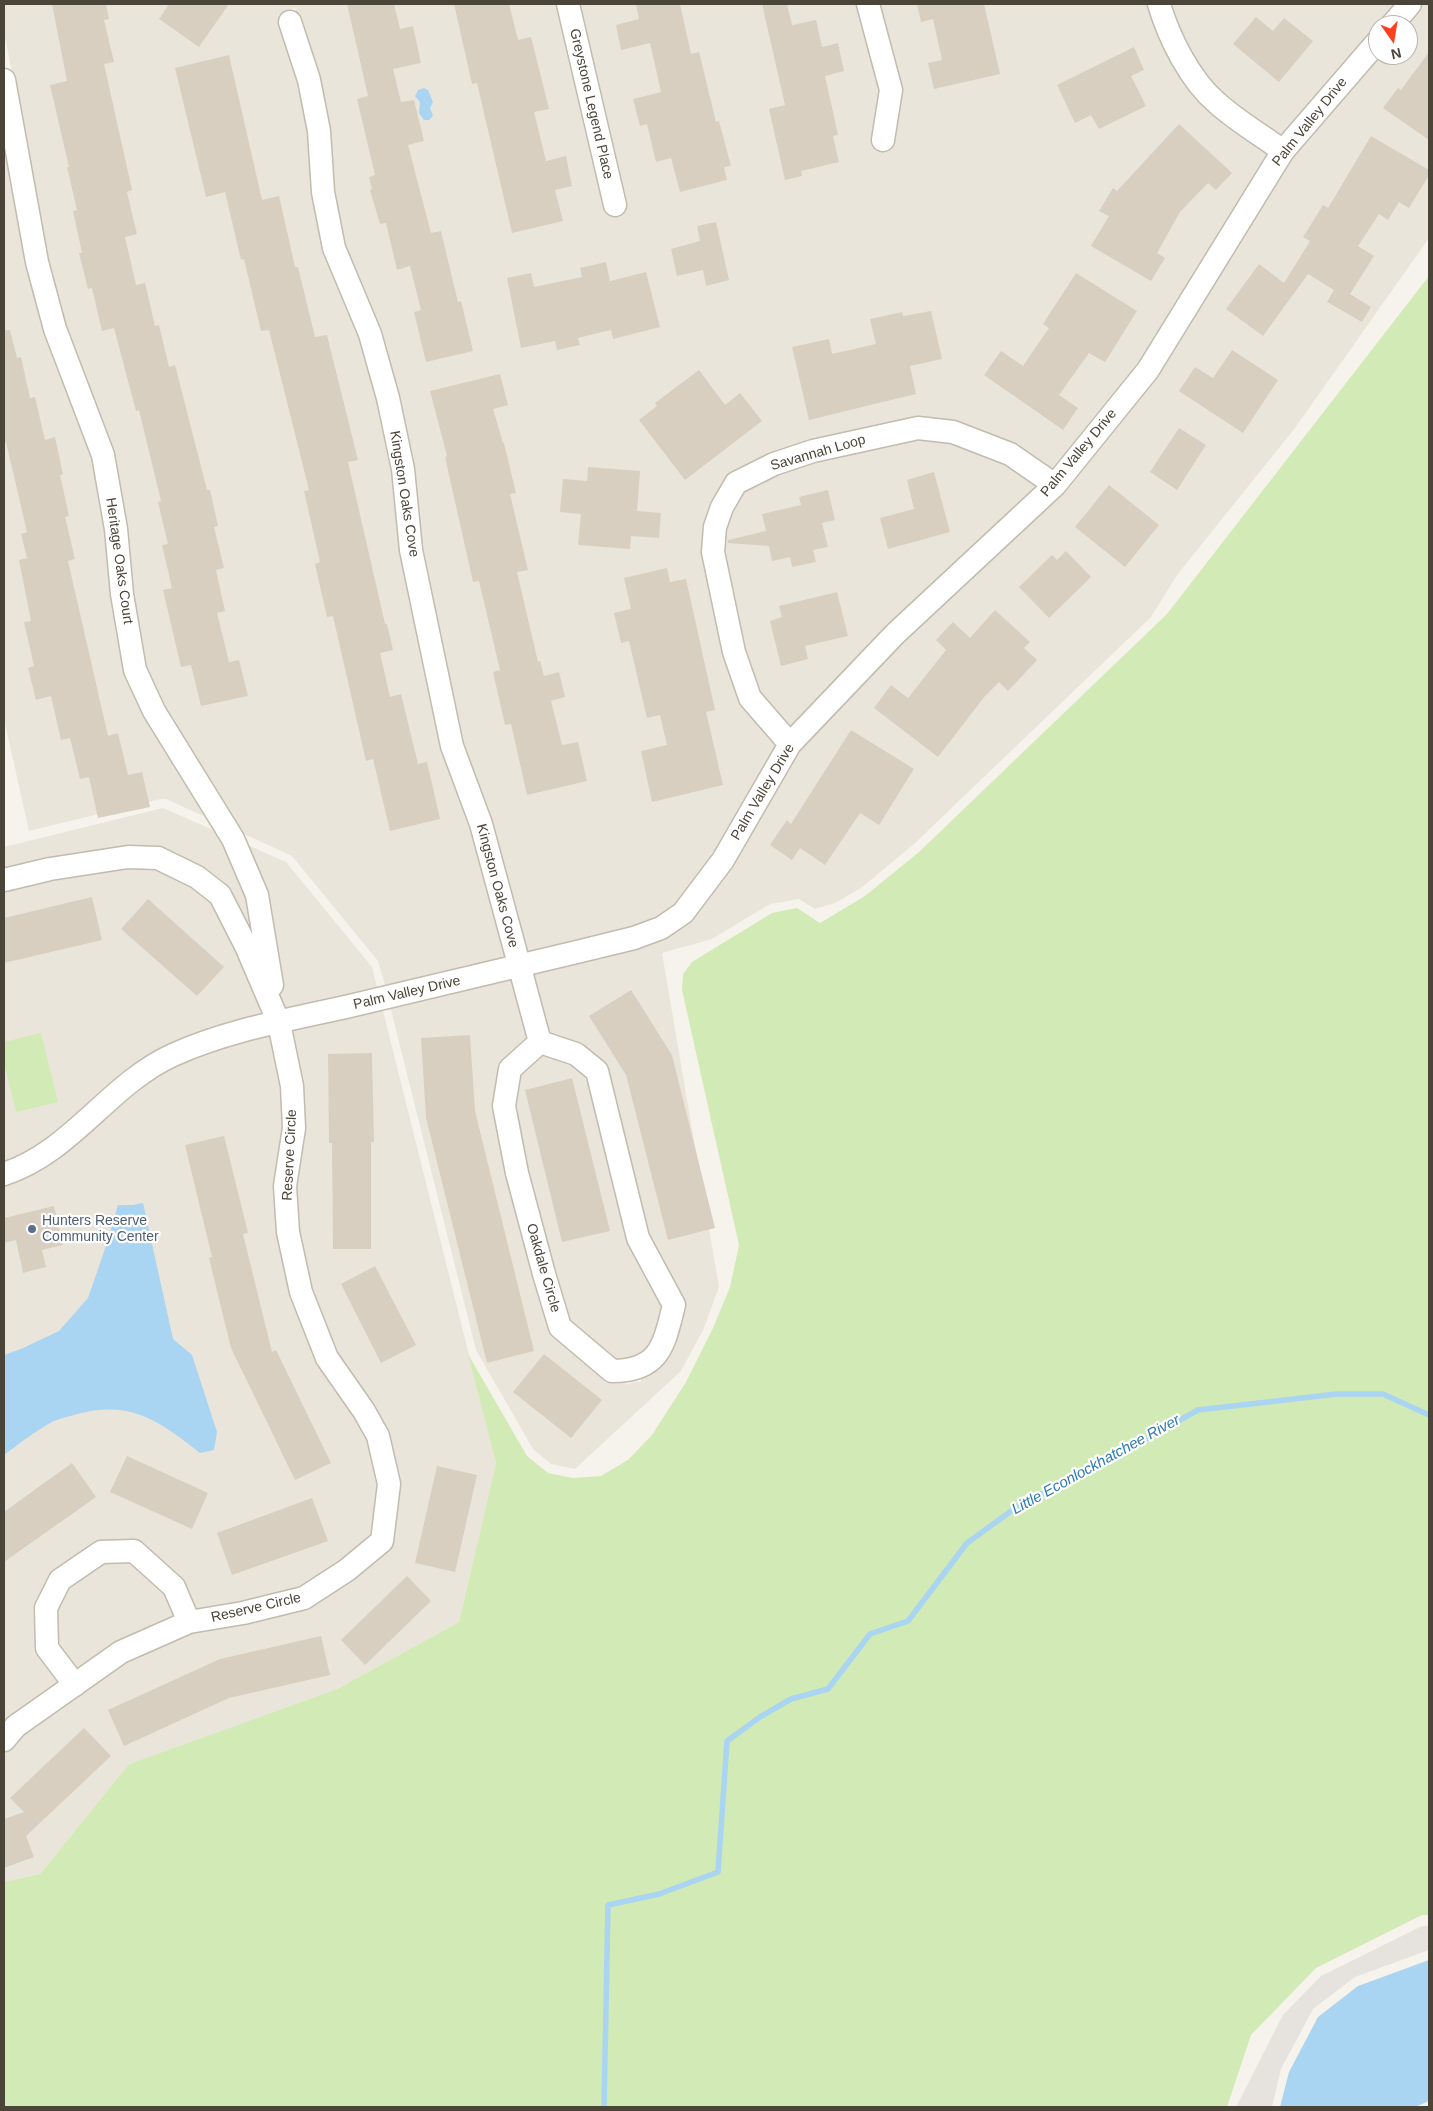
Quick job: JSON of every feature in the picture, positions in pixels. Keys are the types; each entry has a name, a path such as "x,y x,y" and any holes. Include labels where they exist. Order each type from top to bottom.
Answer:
{"street":[{"name":"Greystone Legend Place","path":"568,4 615,205"},
{"path":"868,4 891,90 882,140"},
{"path":"1159,4 1171,35 1200,84 1216,103 1283,151"},
{"path":"1401,15 1410,4"},
{"name":"Kingston Oaks Cove","path":"290,22 309,80 319,131 323,192 334,248 370,334 388,398 403,469 412,550 452,746 481,824 518,966"},
{"name":"Palm Valley Drive","path":"4,1174 33,1162 68,1138 116,1094 142,1074 171,1056 226,1036 278,1022 634,938 661,928 683,913 723,860 790,744 895,634 1055,485 1148,370 1283,151 1368,53"},
{"name":"Heritage Oaks Court","path":"4,80 37,262 55,329 103,455 116,529 122,594 135,670 154,711 233,839 257,895 278,1022"},
{"name":"Savannah Loop","path":"790,744 750,698 734,652 713,552 715,527 722,507 736,483 774,464 813,451 918,428 953,432 1010,454 1055,485"},
{"name":"Reserve Circle","path":"4,880 50,869 128,857 158,858 189,873 220,895 246,946 278,1022 292,1086 294,1128 286,1186 288,1232 301,1292 327,1358 364,1411 378,1436 389,1484 382,1541 348,1570 304,1598 243,1613 190,1622 121,1652 16,1726 4,1740"},
{"path":"518,966 540,1042"},
{"name":"Oakdale Circle","path":"540,1042 576,1054 597,1071 638,1238 674,1306 664,1343 650,1362 630,1371 612,1371 560,1327 544,1274 518,1173 504,1106 510,1069 540,1042"},
{"path":"76,1684 47,1648 46,1608 60,1580 101,1552 134,1551 174,1587 190,1622"}],"shaded area":[{"path":"4,4 1429,4 1429,238 1295,428 1177,575 1151,617 914,844 861,888 835,903 815,909 799,899 770,904 712,939 662,953 719,1287 704,1328 681,1371 575,1469 551,1464 533,1449 476,1350 390,1006 512,979 529,1038 503,1061 534,1277 606,1380 625,1382 626,1385 633,1382 641,1382 641,1378 657,1369 672,1351 684,1309 647,1234 607,1069 548,1033 531,975 636,949 667,938 691,920 677,905 654,919 631,928 525,953 461,743 343,244 333,191 319,78 295,8 278,15 300,82 361,338 379,400 472,827 506,958 385,985 378,961 292,856 240,832 162,706 144,667 65,326 47,260 6,41 4,41"},
{"path":"4,133 93,458 106,530 112,595 208,818 166,799 161,799 29,831 4,719"},
{"path":"163,808 286,862 372,967 496,1463 459,1622 337,1689 129,1764 40,1874 4,1882 4,847"},
{"path":"543,1054 572,1063 589,1077 664,1306 655,1338 643,1353 628,1360 615,1360 568,1321 527,1171 514,1106 519,1076"},
{"path":"1429,1925 1429,1950 1355,1977 1313,2009 1281,2069 1272,2107 1236,2107 1283,2015 1321,1976 1420,1927"}],"green space":[{"path":"1429,276 1429,1915 1422,1915 1316,1968 1251,2035 1227,2107 4,2107 4,1882 40,1874 129,1764 337,1689 459,1622 496,1463 468,1354 527,1456 548,1473 573,1478 601,1476 628,1460 652,1435 686,1382 713,1328 730,1287 739,1245 682,990 683,974 692,962 772,913 797,908 820,923 865,896 919,852 1167,614"},
{"path":"41,1033 58,1102 16,1112 4,1062 4,1042"}],"water":[{"path":"424,88 428,90 433,102 430,108 433,116 429,120 424,120 419,113 420,102 415,96 418,90"},
{"path":"143,1203 173,1339 192,1355 217,1432 214,1450 200,1453 156,1422 127,1411 111,1410 93,1411 54,1421 33,1433 4,1455 4,1355 59,1331 88,1298 118,1205"},
{"path":"1429,1960 1429,2101 1415,2107 1280,2107 1289,2072 1318,2017 1358,1986"}],"building":[{"path":"52,4 106,4 109,19 104,20 114,62 104,64 132,190 127,192 137,234 125,237 136,285 145,283 155,326 159,325 169,367 175,365 207,490 210,490 218,526 214,527 224,568 216,570 225,611 217,613 229,662 239,660 248,696 201,706 191,665 181,667 163,590 172,588 162,545 168,544 158,502 161,501 139,410 136,411 114,328 102,331 92,288 88,289 79,253 82,253 73,211 77,210 50,85 67,81"},
{"path":"169,4 229,4 199,47 159,19"},
{"path":"347,4 394,4 400,29 413,26 421,63 393,69 401,102 414,100 424,141 408,145 431,233 441,231 458,302 461,301 473,351 426,362 414,312 421,310 410,266 397,270 386,223 380,224 370,190 372,189 369,177 375,175 357,99 368,96"},
{"path":"454,4 509,4 518,40 531,37 549,109 534,112 546,161 566,156 572,186 555,190 563,221 512,233 477,83 472,84"},
{"path":"636,4 680,4 691,54 699,52 716,122 719,121 731,166 724,167 727,180 680,192 671,158 656,162 647,124 640,126 633,99 661,92 650,43 621,50 616,25 639,19"},
{"path":"762,4 787,4 792,25 816,20 822,47 838,43 844,71 825,76 838,135 833,136 839,162 801,171 802,176 785,180 769,109 785,105"},
{"path":"917,4 984,4 1000,74 934,89 928,63 942,60 933,19 921,22"},
{"path":"1256,17 1273,31 1284,18 1313,41 1279,82 1233,44"},
{"path":"1134,47 1144,70 1131,76 1146,106 1099,129 1091,115 1075,123 1057,85"},
{"path":"1429,52 1429,140 1383,108 1398,88 1401,90"},
{"path":"229,55 262,200 279,196 295,267 298,267 315,337 327,335 358,460 348,462 385,624 387,624 393,650 380,653 390,697 401,694 418,764 427,762 440,819 390,831 373,759 366,761 333,616 327,617 315,564 320,562 304,491 309,490 269,330 261,331 244,259 241,260 225,192 206,197 175,68"},
{"path":"1179,124 1232,173 1216,190 1208,183 1180,212 1157,253 1165,258 1151,281 1091,246 1109,216 1099,211 1113,188 1117,191"},
{"path":"1371,136 1429,170 1429,175 1409,208 1399,202 1388,220 1379,214 1358,246 1374,256 1350,294 1371,307 1362,322 1327,302 1334,290 1308,274 1263,336 1226,309 1259,264 1284,283 1310,241 1303,237 1323,205 1328,208"},
{"path":"716,222 729,280 706,286 703,270 677,276 671,249 700,241 697,226"},
{"path":"606,262 610,281 646,272 660,327 613,339 611,330 578,338 580,345 557,350 555,341 521,348 507,278 531,273 534,287 582,277 580,268"},
{"path":"1076,273 1137,311 1105,362 1089,353 1059,395 1078,408 1063,430 984,375 1001,351 1023,366 1049,328 1043,324"},
{"path":"931,311 942,359 910,366 916,394 809,420 792,347 829,339 832,354 876,344 870,319 902,312 903,316"},
{"path":"4,330 10,330 17,358 21,357 30,398 35,397 45,440 55,437 63,474 60,475 69,516 65,517 75,559 68,561 108,736 118,733 128,775 142,772 150,807 98,818 89,777 80,779 70,738 61,740 51,696 36,700 28,668 34,666 24,622 31,621 19,560 27,558 21,534 27,532 6,442 4,443"},
{"path":"1232,350 1278,380 1243,433 1179,391 1195,367 1213,378"},
{"path":"699,370 725,405 740,393 762,421 685,480 639,420 657,406 655,403"},
{"path":"500,374 508,405 493,409 504,443 516,493 510,494 528,570 517,572 538,662 540,661 544,676 559,672 565,697 551,701 562,745 578,742 587,781 527,795 511,724 505,725 493,672 500,670 479,581 473,582 445,457 447,456 430,391"},
{"path":"1179,428 1206,445 1177,490 1150,472"},
{"path":"588,467 640,471 637,511 661,513 659,538 631,536 630,549 578,545 581,514 560,512 563,479 587,481"},
{"path":"934,472 950,532 888,549 880,518 914,509 907,480"},
{"path":"1109,485 1159,525 1125,567 1075,527"},
{"path":"828,490 835,520 822,523 828,547 813,550 816,562 792,567 790,557 772,561 769,546 728,543 728,540 766,531 762,514 801,505 799,497"},
{"path":"1066,551 1091,577 1049,618 1019,587 1052,555 1057,560"},
{"path":"667,568 670,582 686,579 715,710 706,712 723,785 652,802 641,751 667,745 660,715 647,718 629,641 621,643 614,613 631,609 624,578"},
{"path":"837,592 848,636 805,646 808,659 781,666 770,621 782,617 779,606"},
{"path":"995,610 1030,642 1024,648 1037,660 1008,691 999,682 985,696 938,757 874,708 891,685 908,698 946,650 936,640 953,622 970,638"},
{"path":"851,730 914,769 879,825 860,813 825,865 800,848 792,860 770,845 787,820 791,824"},
{"path":"92,897 102,940 4,963 4,918"},
{"path":"148,899 224,967 197,996 121,929"},
{"path":"631,990 672,1055 715,1228 668,1240 626,1075 589,1016"},
{"path":"470,1035 475,1111 534,1351 487,1363 426,1118 421,1038"},
{"path":"372,1053 374,1142 371,1142 371,1249 333,1249 332,1143 329,1143 328,1054"},
{"path":"572,1078 610,1231 562,1242 525,1090"},
{"path":"224,1136 248,1233 243,1234 272,1352 276,1350 331,1463 295,1480 231,1348 209,1258 212,1257 185,1145"},
{"name":"Hunters Reserve Community Center","path":"54,1206 63,1245 42,1250 46,1267 23,1273 16,1240 4,1243 4,1218"},
{"path":"375,1266 416,1345 381,1363 341,1284"},
{"path":"544,1354 602,1400 571,1438 513,1392"},
{"path":"127,1456 208,1493 192,1529 110,1492"},
{"path":"72,1463 96,1497 4,1562 4,1512"},
{"path":"437,1466 477,1475 455,1572 415,1563"},
{"path":"312,1498 328,1541 232,1575 217,1533"},
{"path":"407,1576 431,1601 365,1665 341,1640"},
{"path":"321,1636 330,1675 229,1698 124,1746 108,1710 220,1659"},
{"path":"84,1728 111,1756 26,1836 34,1857 4,1868 4,1819 24,1812 10,1798"}],"waterway":[{"name":"Little Econlockhatchee River","path":"604,2107 608,1905 659,1894 718,1872 727,1741 760,1717 791,1699 828,1689 870,1634 908,1621 967,1543 1021,1504 1107,1461 1198,1410 1337,1394 1383,1394 1429,1415"}],"place":[{"name":"Hunters Reserve Community Center","path":"32,1229"}]}
